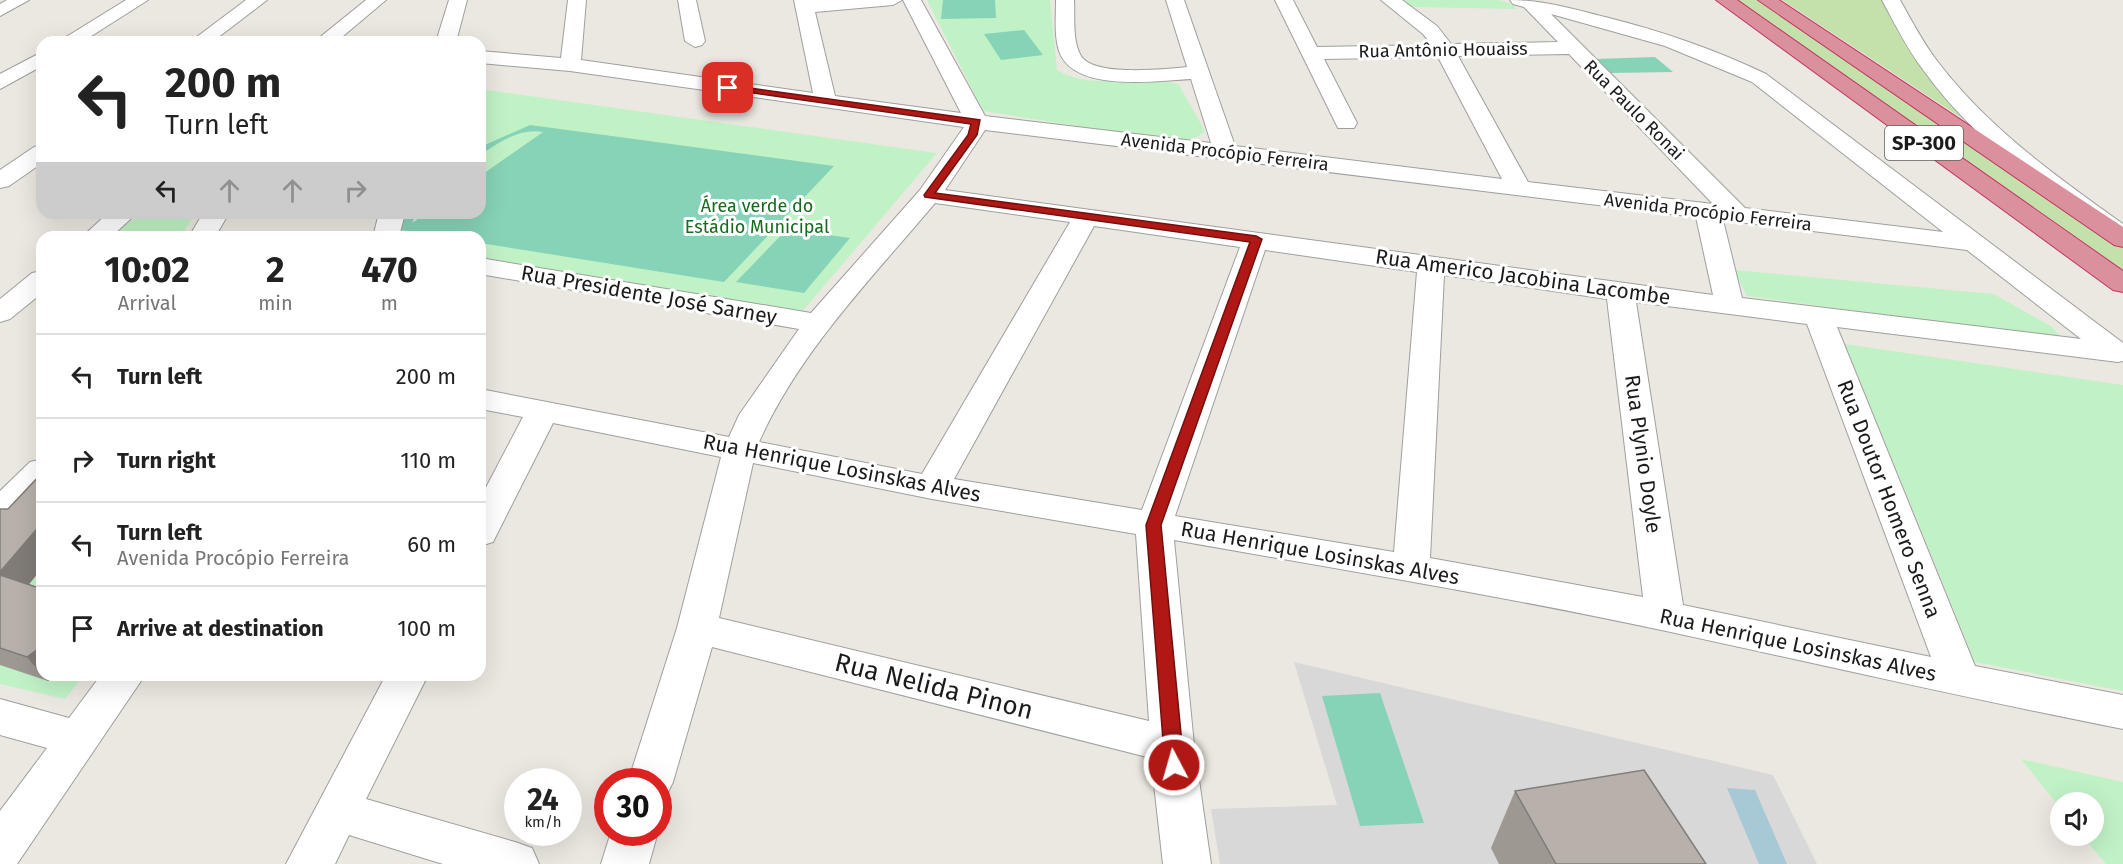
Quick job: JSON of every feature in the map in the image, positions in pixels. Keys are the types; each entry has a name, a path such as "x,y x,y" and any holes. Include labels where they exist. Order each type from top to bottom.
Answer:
{"highway":[{"name":"SP-300","path":"1725,0 2123,284"},
{"name":"SP-300","path":"1767,0 2123,238"}],"street":[{"path":"0,10 20,0"},
{"path":"79,36 139,0"},
{"path":"208,36 258,0"},
{"path":"332,36 377,0"},
{"path":"448,36 458,0"},
{"path":"570,65 577,0"},
{"path":"687,0 695,41"},
{"path":"825,100 804,3 893,0"},
{"path":"654,768 697,628 740,448 755,415 818,323 929,195 972,135 976,122 912,0"},
{"path":"1065,0 1067,45 1076,63 1088,70 1110,74 1197,74"},
{"path":"1175,0 1197,74 1225,152"},
{"path":"1284,0 1346,123"},
{"path":"1390,0 1430,30 1444,50 1520,189"},
{"path":"1891,0 1931,66 1964,103 2064,194 2123,238"},
{"path":"1524,2 1682,45 1728,62 1759,78 1971,243 2120,355"},
{"name":"Rua Paulo Ronai","path":"1524,2 1574,48 1739,216"},
{"name":"Rua Antônio Houaiss","path":"1312,52 1574,48"},
{"path":"0,58 36,58"},
{"name":"Avenida Procópio Ferreira","path":"486,58 570,65 976,122 1971,243"},
{"path":"0,83 36,62"},
{"path":"0,182 36,156"},
{"name":"Rua Americo Jacobina Lacombe","path":"929,195 1256,239 1620,292 2120,355"},
{"path":"1708,212 1729,305"},
{"path":"932,487 1088,216"},
{"path":"102,231 117,219"},
{"path":"1188,864 1172,745 1154,525 1256,239"},
{"path":"1411,568 1431,264"},
{"name":"Rua Presidente José Sarney","path":"486,267 818,323"},
{"path":"3,308 36,283"},
{"name":"Rua Plynio Doyle","path":"1620,292 1665,616"},
{"path":"3,308 36,311"},
{"name":"Rua Doutor Homero Senna","path":"1819,318 1960,680"},
{"name":"Rua Henrique Losinskas Alves","path":"486,400 932,487 1411,568 1665,616 1960,680 2123,712"},
{"path":"486,521 543,411"},
{"path":"0,512 36,476"},
{"name":"Rua Nelida Pinon","path":"697,628 1172,745"},
{"path":"0,849 120,681"},
{"path":"310,864 404,681"},
{"path":"0,717 78,738"},
{"path":"336,812 515,864"},
{"path":"625,864 631,846"}],"shaded area":[{"path":"1294,662 1773,775 1817,864 1220,864 1211,809 1337,805"}],"green space":[{"path":"927,0 1050,0 1057,70 1071,77 1086,80 1149,80 1179,85 1205,131 1191,139 1164,140 983,111"},
{"path":"943,0 995,0 996,18 941,19"},
{"path":"1405,0 1498,0 1512,4 1517,9 1410,7"},
{"path":"1733,0 1760,0 2123,246 2123,275"},
{"path":"1782,0 1883,0 1992,138"},
{"path":"1024,30 1043,55 1001,60 984,34"},
{"path":"1655,57 1673,72 1611,73 1595,59"},
{"name":"Área verde do Estádio Municipal","path":"486,90 937,153 801,313 486,258 486,231 413,231 416,219 486,219"},
{"path":"530,125 834,166 724,282 486,244 486,231 400,230 398,226 402,219 414,219 412,223 418,219 486,219 486,172 543,132 518,134 486,151 486,144"},
{"path":"134,219 192,219 184,231 117,231"},
{"path":"787,229 850,238 804,293 736,282"},
{"path":"1734,270 1994,294 2052,327 2063,339 1747,296"},
{"path":"1845,344 2123,385 2123,691 1975,662"},
{"path":"36,498 36,681 79,681 65,699 0,684 0,535"},
{"path":"1380,693 1424,823 1360,826 1322,696"},
{"path":"2021,759 2123,782 2123,864 2106,864 2091,846 2104,846 2104,792 2050,792 2050,795"}],"water":[{"path":"1727,788 1755,790 1787,864 1759,864"}],"building":[{"path":"36,479 36,530 0,572 0,509 8,509"},
{"path":"0,575 36,587 36,650 27,657 0,648"},
{"path":"1644,770 1706,864 1556,864 1515,791"}],"route":[{"path":"728,88 976,122 972,135 929,195 1256,239 1154,525 1174,765"}]}
